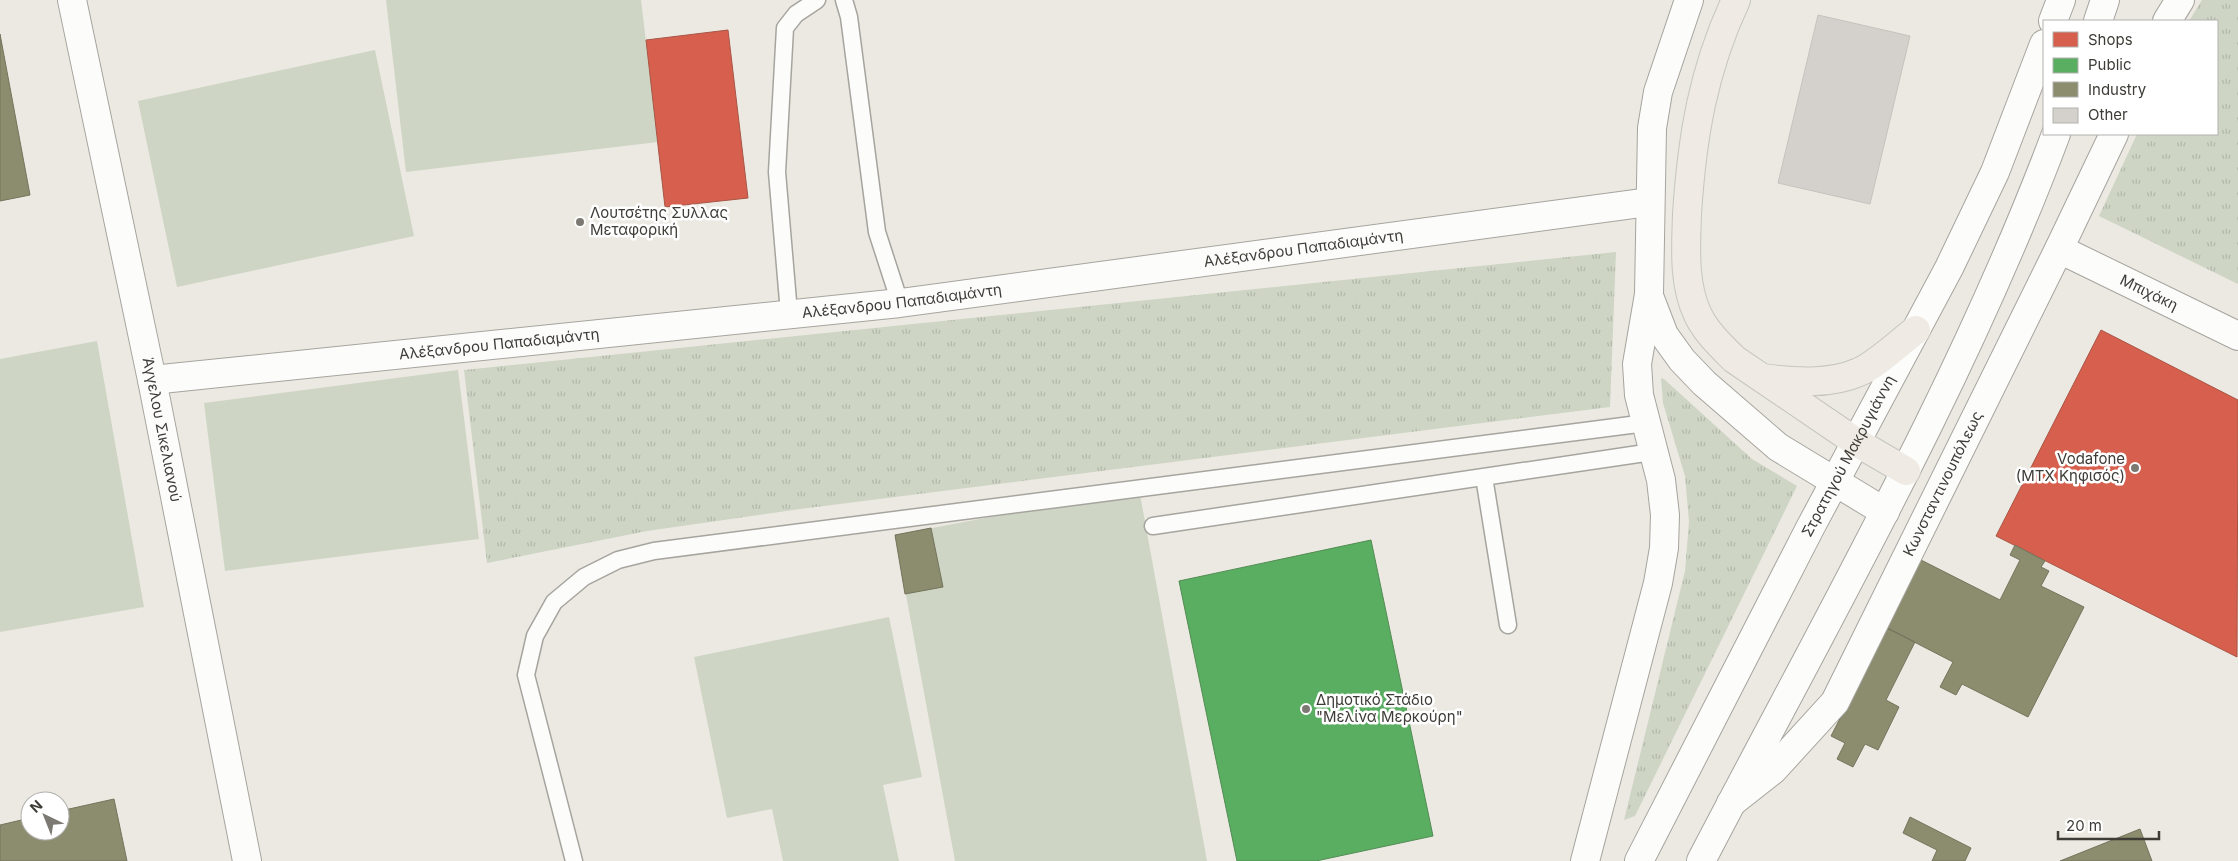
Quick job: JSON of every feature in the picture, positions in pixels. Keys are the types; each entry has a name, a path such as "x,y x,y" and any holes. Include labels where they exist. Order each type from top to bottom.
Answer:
{"highway":[{"path":"1736,0 1715,50 1696,120 1688,195 1686,265 1689,288 1698,315 1717,342 1734,360 1856,442 1906,471"},
{"path":"1762,378 1815,381 1860,372 1916,330"}],"street":[{"name":"Άγγελου Σικελιανού","path":"72,0 152,380 247,861"},
{"path":"1585,861 1658,583 1664,548 1664,506 1661,480 1652,452 1639,395 1637,364 1649,294 1650,152 1658,92 1689,0"},
{"path":"2053,20 2061,0"},
{"path":"2098,20 2105,0"},
{"path":"2168,20 2180,0"},
{"name":"Στρατηγού Μακρυγιάννη","path":"1639,861 1835,480 1949,268 1995,172 2043,47"},
{"path":"1701,861 1906,471 1994,289 2056,135"},
{"name":"Κωνσταντινουπόλεως","path":"1731,803 1773,770 1835,702 2114,135"},
{"name":"Αλέξανδρου Παπαδιαμάντη","path":"152,380 900,303 1649,202"},
{"name":"Μπιχάκη","path":"2059,249 2238,336"},
{"path":"1649,294 1664,335 1682,360 1704,383 1778,447 1885,512"}],"lane":[{"path":"789,313 777,172 785,28 796,14 817,0"},
{"path":"844,0 849,17 877,232 900,303"},
{"path":"574,861 526,675 535,636 554,602 584,577 618,560 654,551 1646,423"},
{"path":"1153,526 1652,452"},
{"path":"1484,477 1508,625"}],"green space":[{"path":"386,0 641,0 658,142 406,172"},
{"path":"2202,0 2238,0 2238,284 2099,216 2137,135 2218,135 2218,20 2190,20"},
{"path":"375,50 414,236 177,287 138,101"},
{"path":"1616,252 1610,407 800,509 647,531 487,563 464,370"},
{"path":"97,341 144,607 0,632 0,359"},
{"path":"458,370 479,539 225,571 204,403"},
{"path":"1661,378 1752,459 1797,486 1635,816 1624,820 1685,571 1689,522 1685,476 1663,403"},
{"path":"1139,489 1207,861 955,861 895,535"},
{"path":"889,617 922,777 883,785 899,861 783,861 772,809 727,818 694,657"}],"building: Shops":[{"path":"728,30 748,198 665,207 646,40"},
{"name":"Vodafone (MTX Κηφισός)","path":"2101,330 2238,400 2237,657 1996,536"}],"building: Public":[{"name":"Δημοτικό Στάδιο \"Μελίνα Μερκούρη\"","path":"1371,540 1433,836 1316,861 1237,861 1179,581"}],"building: Industry":[{"path":"0,34 30,195 0,201"},
{"path":"931,528 943,587 905,594 895,535"},
{"path":"2015,545 2045,561 2041,567 2049,571 2041,586 2084,607 2028,717 1962,684 1956,695 1940,687 1953,662 1887,628 1921,560 2000,600 2020,560 2010,555"},
{"path":"1887,628 1915,642 1886,700 1899,707 1878,750 1865,744 1853,767 1837,759 1845,743 1831,736"},
{"path":"114,799 127,861 0,861 0,825 20,820 20,841 70,841 70,809"},
{"path":"1910,817 1971,848 1965,861 1932,861 1937,850 1903,833"},
{"path":"2140,829 2152,861 2060,861"}],"building: Other":[{"path":"1818,15 1910,36 1870,204 1778,183"}],"place":[{"name":"Λουτσέτης Συλλας Μεταφορική","path":"580,222"},
{"name":"Vodafone (MTX Κηφισός)","path":"2135,468"},
{"name":"Δημοτικό Στάδιο \"Μελίνα Μερκούρη\"","path":"1306,709"}]}
